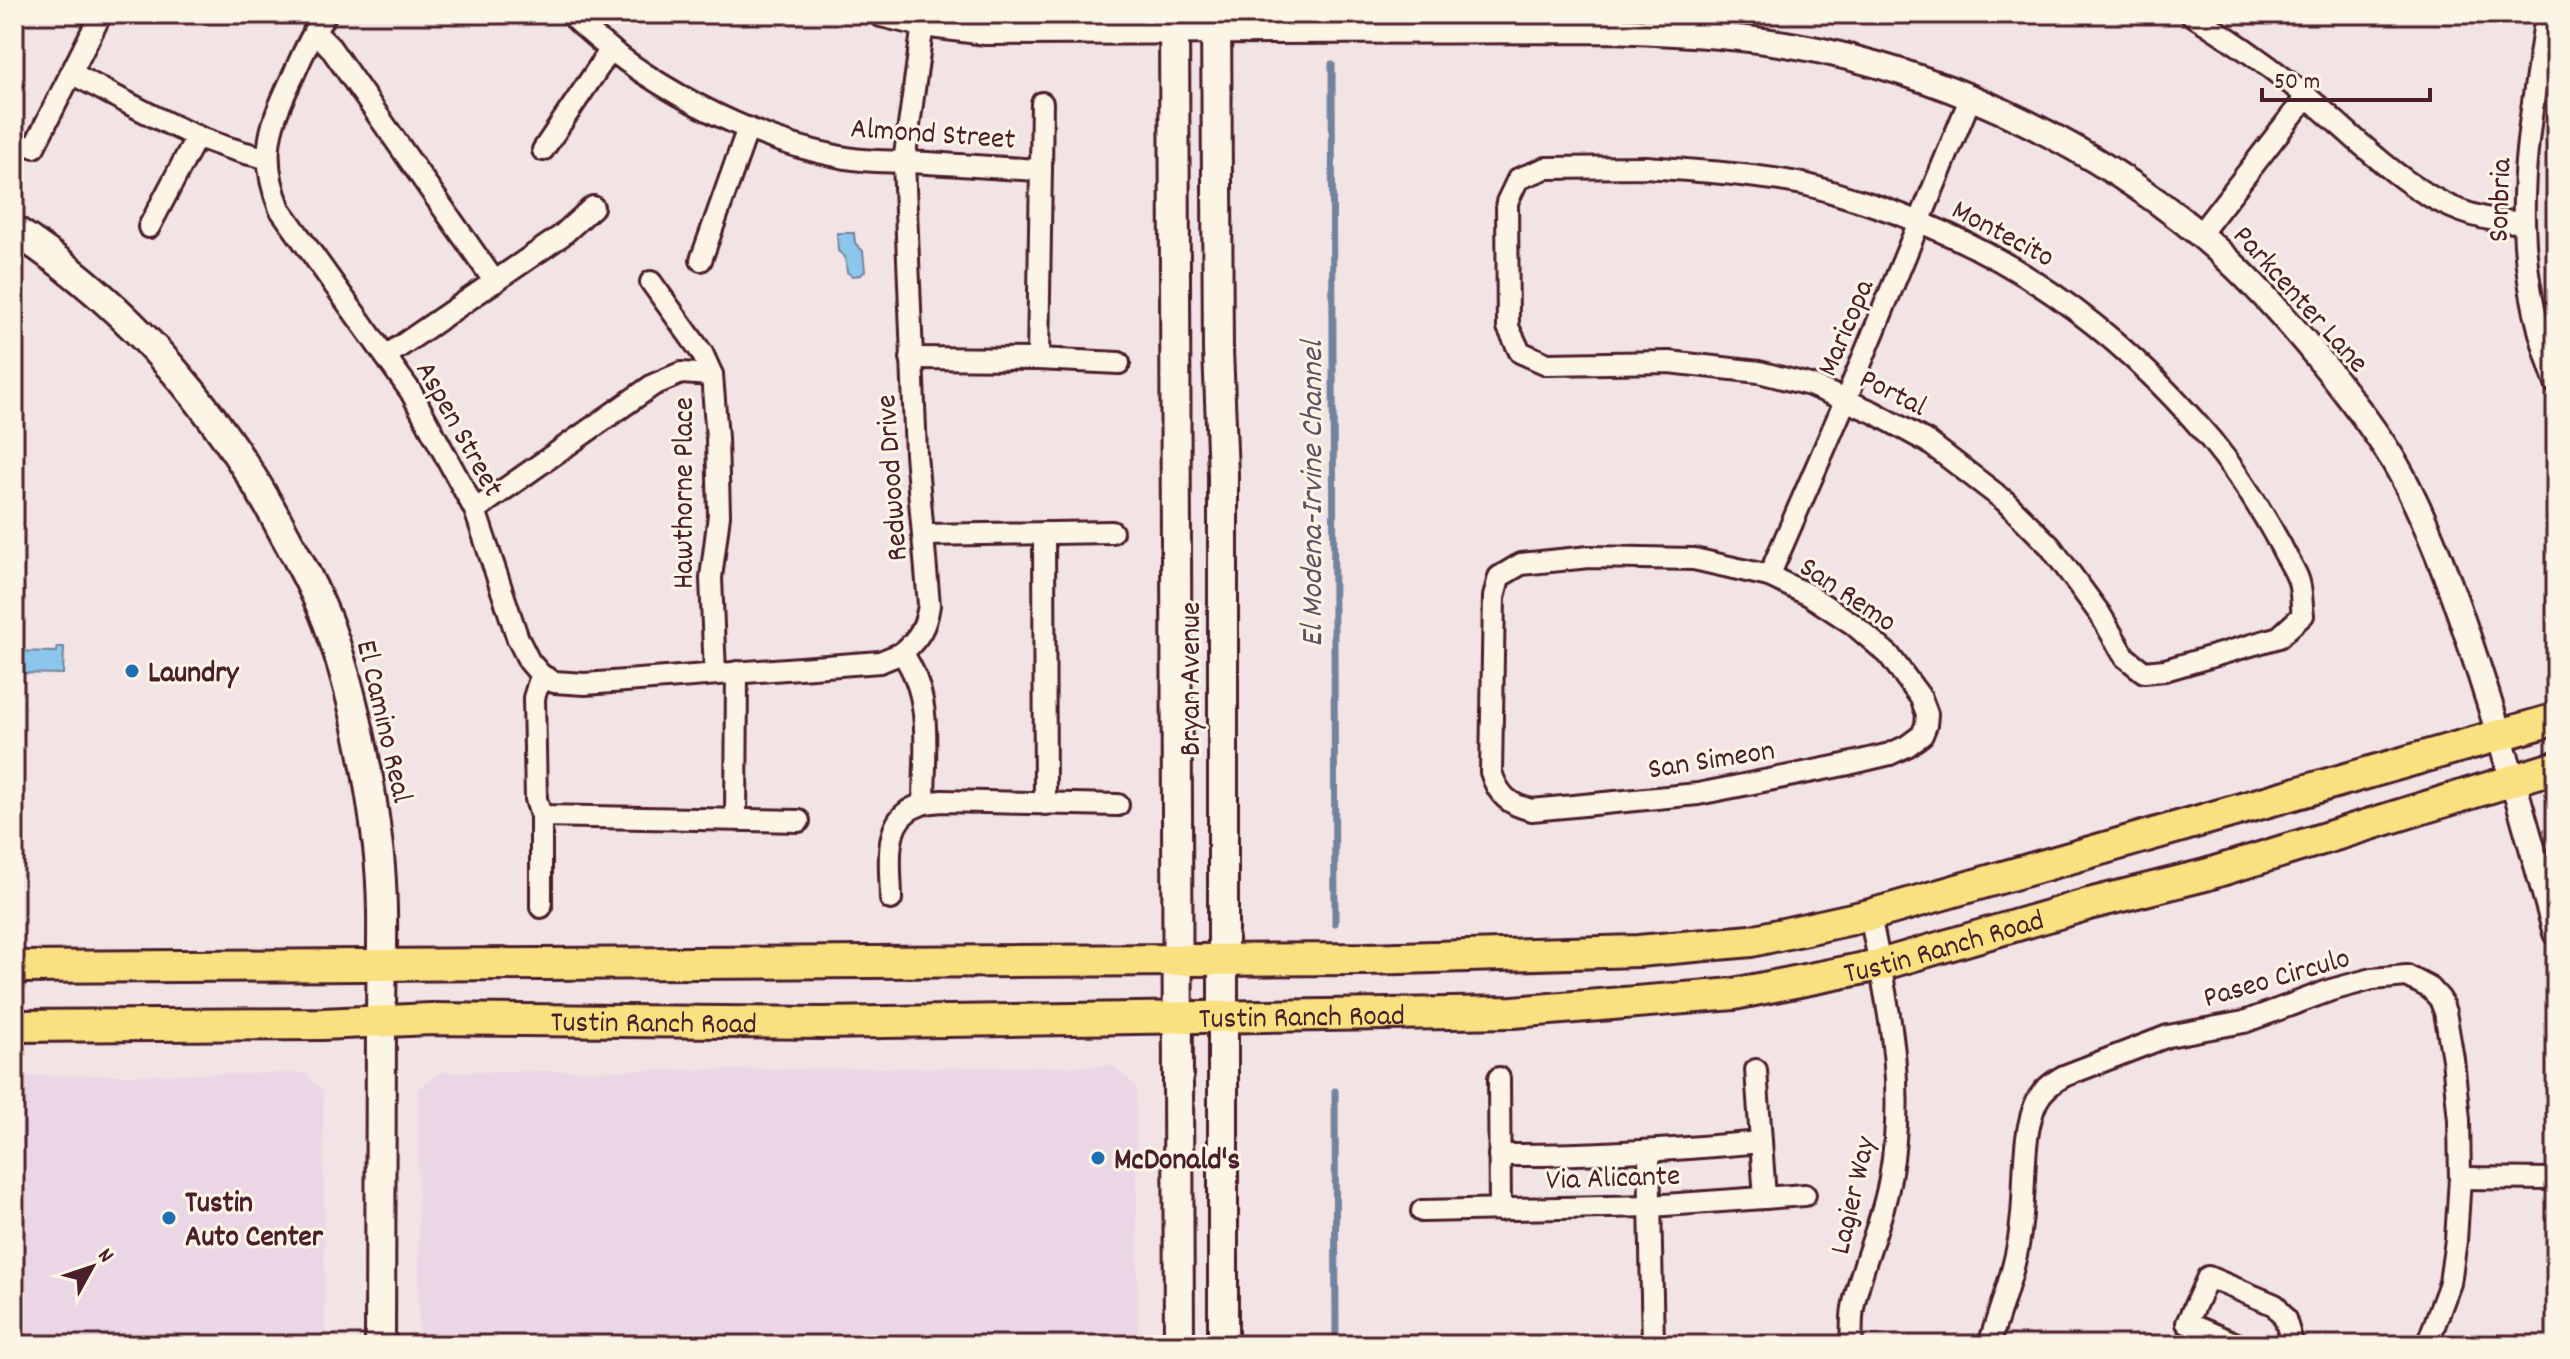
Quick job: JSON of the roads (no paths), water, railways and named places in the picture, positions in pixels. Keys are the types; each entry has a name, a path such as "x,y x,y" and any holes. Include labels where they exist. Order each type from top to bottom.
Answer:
{"main road":[{"name":"Bryan Avenue","path":"1174,23 1179,1345"},
{"name":"Bryan Avenue","path":"1216,23 1218,350 1223,475 1223,1345"},
{"name":"El Camino Real","path":"14,230 108,303 187,384 218,424 257,481 306,574 327,621 344,671 379,850 380,1345"},
{"name":"Tustin Ranch Road","path":"14,967 1366,959 1638,951 1751,941 1870,915 2556,719"},
{"name":"Tustin Ranch Road","path":"14,1026 431,1019 822,1023 1513,1012 1734,994 1880,965 2089,904 2205,875 2556,767"}],"street":[{"path":"34,147 101,14"},
{"name":"Aspen Street","path":"326,14 314,31 274,116 267,158 270,185 280,209 411,392 475,510 518,639 529,661 541,675"},
{"name":"Almond Street","path":"570,14 611,49 670,89 748,128 840,157 875,162 1041,170"},
{"name":"Parkcenter Lane","path":"881,14 923,24 986,32 1216,23 1612,30 1760,40 1827,52 1933,83 2017,118 2101,164 2200,234 2248,279 2292,326 2344,390 2395,463 2445,570 2500,736 2556,933"},
{"path":"2191,14 2241,45 2307,96 2388,169 2431,197 2475,218 2499,223 2524,222"},
{"name":"Sonbria","path":"2546,14 2525,180 2524,222 2532,303 2556,384"},
{"name":"Redwood Drive","path":"902,653 920,638 929,605 911,358 904,162 923,24"},
{"path":"314,31 330,47 495,282"},
{"path":"543,150 611,49"},
{"path":"71,73 196,138 236,152 267,158"},
{"path":"2200,234 2307,96"},
{"name":"Maricopa","path":"1769,576 1921,222 1970,99"},
{"path":"1038,359 1042,103"},
{"path":"701,260 748,128"},
{"path":"149,227 196,138"},
{"name":"Montecito","path":"1520,352 1508,327 1507,202 1518,179 1546,168 1646,167 1731,173 1805,184 1921,222 1999,258 2044,286 2110,337 2147,369 2180,404 2233,467 2269,523 2299,580 2303,615 2279,637 2165,670 2144,672"},
{"path":"386,356 561,236 593,207"},
{"name":"Hawthorne Place","path":"651,282 702,353 712,375 719,515 711,578 715,674"},
{"name":"Portal","path":"1520,352 1547,364 1669,362 1759,372 1810,385 1846,399 1928,442 2005,501 2050,546 2100,614 2125,657 2144,672"},
{"path":"911,358 1119,363"},
{"path":"475,510 653,385 681,373 712,375"},
{"path":"923,535 1112,532"},
{"path":"1044,533 1045,804"},
{"name":"San Remo","path":"1505,800 1496,788 1491,772 1494,597 1499,577 1521,564 1589,557 1694,559 1769,576 1809,595 1853,624 1889,655 1921,698 1927,714 1922,735"},
{"path":"541,907 541,816 536,799 534,698 541,675 554,682 576,685 880,662 902,653 915,671 924,706 924,803"},
{"path":"736,819 737,672"},
{"name":"San Simeon","path":"1505,800 1519,808 1532,810 1698,794 1890,754 1922,735"},
{"path":"891,899 891,842 896,823 907,811 924,803 1118,805"},
{"path":"541,816 799,821"},
{"name":"Lagier Way","path":"1851,1345 1853,1308 1889,1183 1897,1138 1895,1048 1870,915"},
{"name":"Paseo Circulo","path":"1989,1345 2012,1278 2021,1227 2029,1129 2037,1101 2049,1084 2168,1036 2244,1022 2331,990 2372,979 2407,976 2430,988 2440,999 2445,1012 2459,1120 2460,1178 2450,1283 2427,1345"},
{"path":"1756,1070 1765,1198"},
{"path":"1499,1078 1500,1210"},
{"path":"1499,1155 1586,1156 1761,1142"},
{"path":"1649,1152 1653,1345"},
{"path":"2460,1178 2556,1179"},
{"name":"Via Alicante","path":"1422,1211 1651,1206 1805,1195"},
{"path":"2239,1345 2187,1323 2208,1277 2275,1305 2285,1319 2293,1345"}],"water":[{"path":"837,233 854,233 855,243 863,251 865,271 861,275 852,276 847,272 845,257 838,251"},
{"path":"57,647 64,647 63,674 14,673 14,651 57,652"}],"waterway":[{"name":"El Modena-Irvine Channel","path":"1332,64 1335,923"},
{"name":"El Modena-Irvine Channel","path":"1335,1091 1336,1345"}],"place":[{"name":"Laundry","path":"132,671"},
{"name":"McDonald's","path":"1098,1158"},
{"name":"Tustin Auto Center","path":"169,1218"}]}
